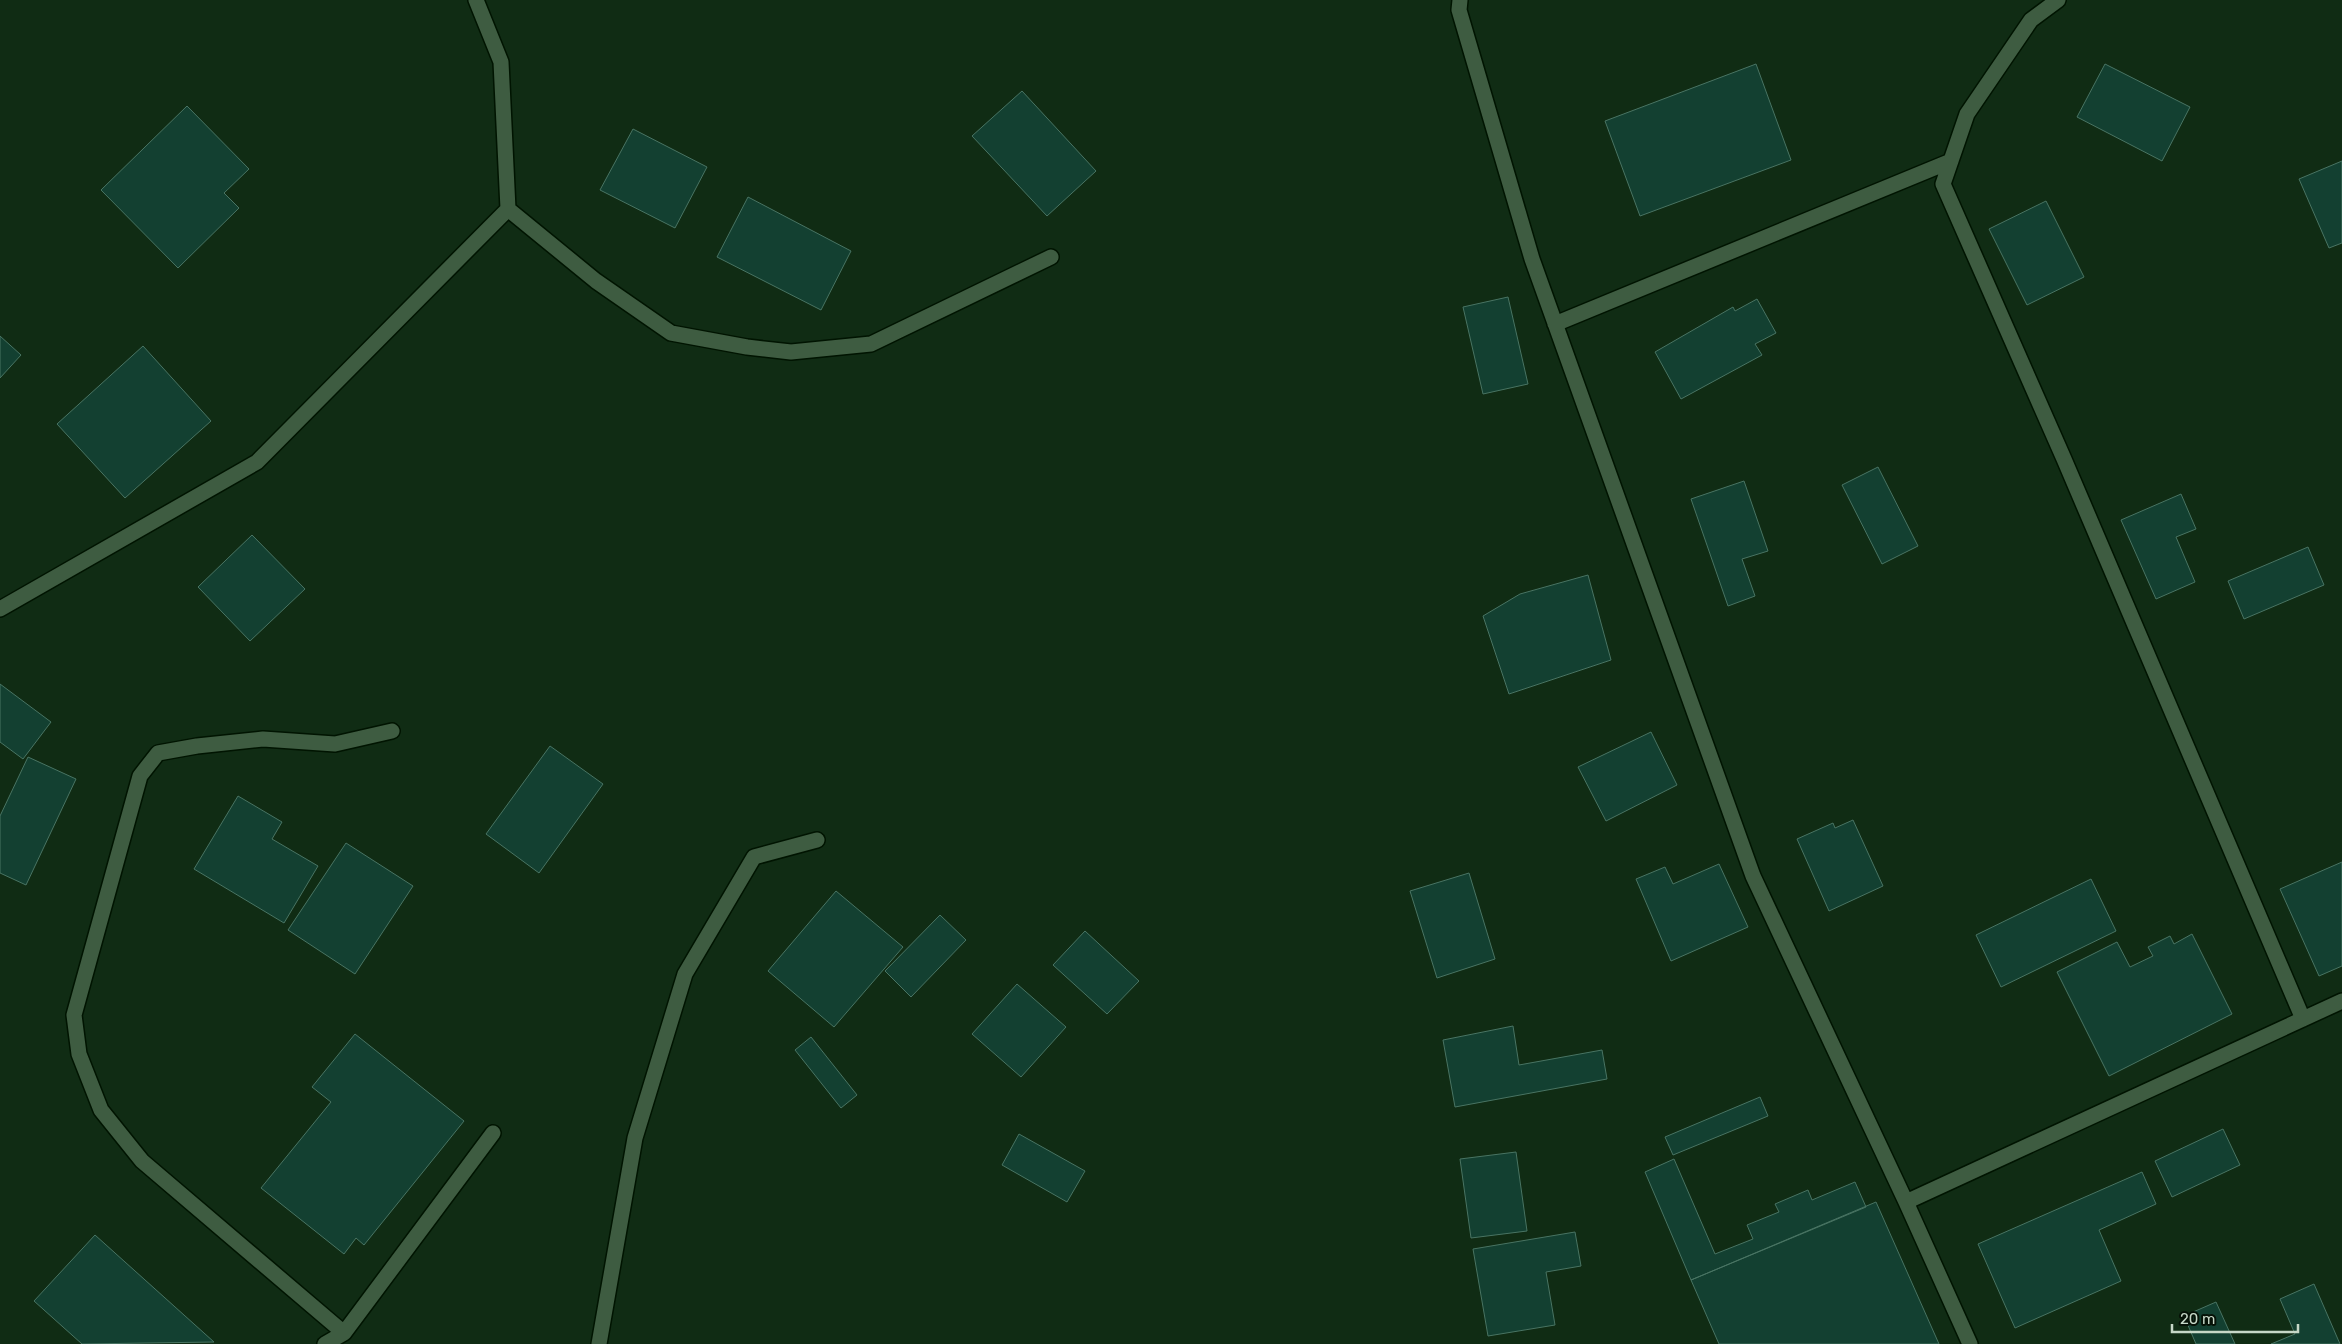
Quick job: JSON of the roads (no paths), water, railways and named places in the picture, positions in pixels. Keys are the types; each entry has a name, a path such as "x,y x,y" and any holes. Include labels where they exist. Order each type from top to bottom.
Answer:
{"street":[{"path":"0,609 257,462 508,209 501,62 476,0"},
{"path":"1460,0 1459,10 1532,259 1753,876 1906,1202 1970,1344"},
{"path":"2058,0 2031,20 1967,114 1943,184 2064,458 2303,1019"},
{"path":"1555,324 1951,161"},
{"path":"508,209 596,281 671,333 747,347 791,352 871,344 1051,257"},
{"path":"344,1333 142,1161 101,1110 79,1054 74,1015 140,776 158,753 264,738 335,744 392,731"},
{"path":"599,1344 635,1138 686,974 754,858 817,840"},
{"path":"1906,1202 2342,1001"},
{"path":"325,1344 344,1333 493,1133"}]}
